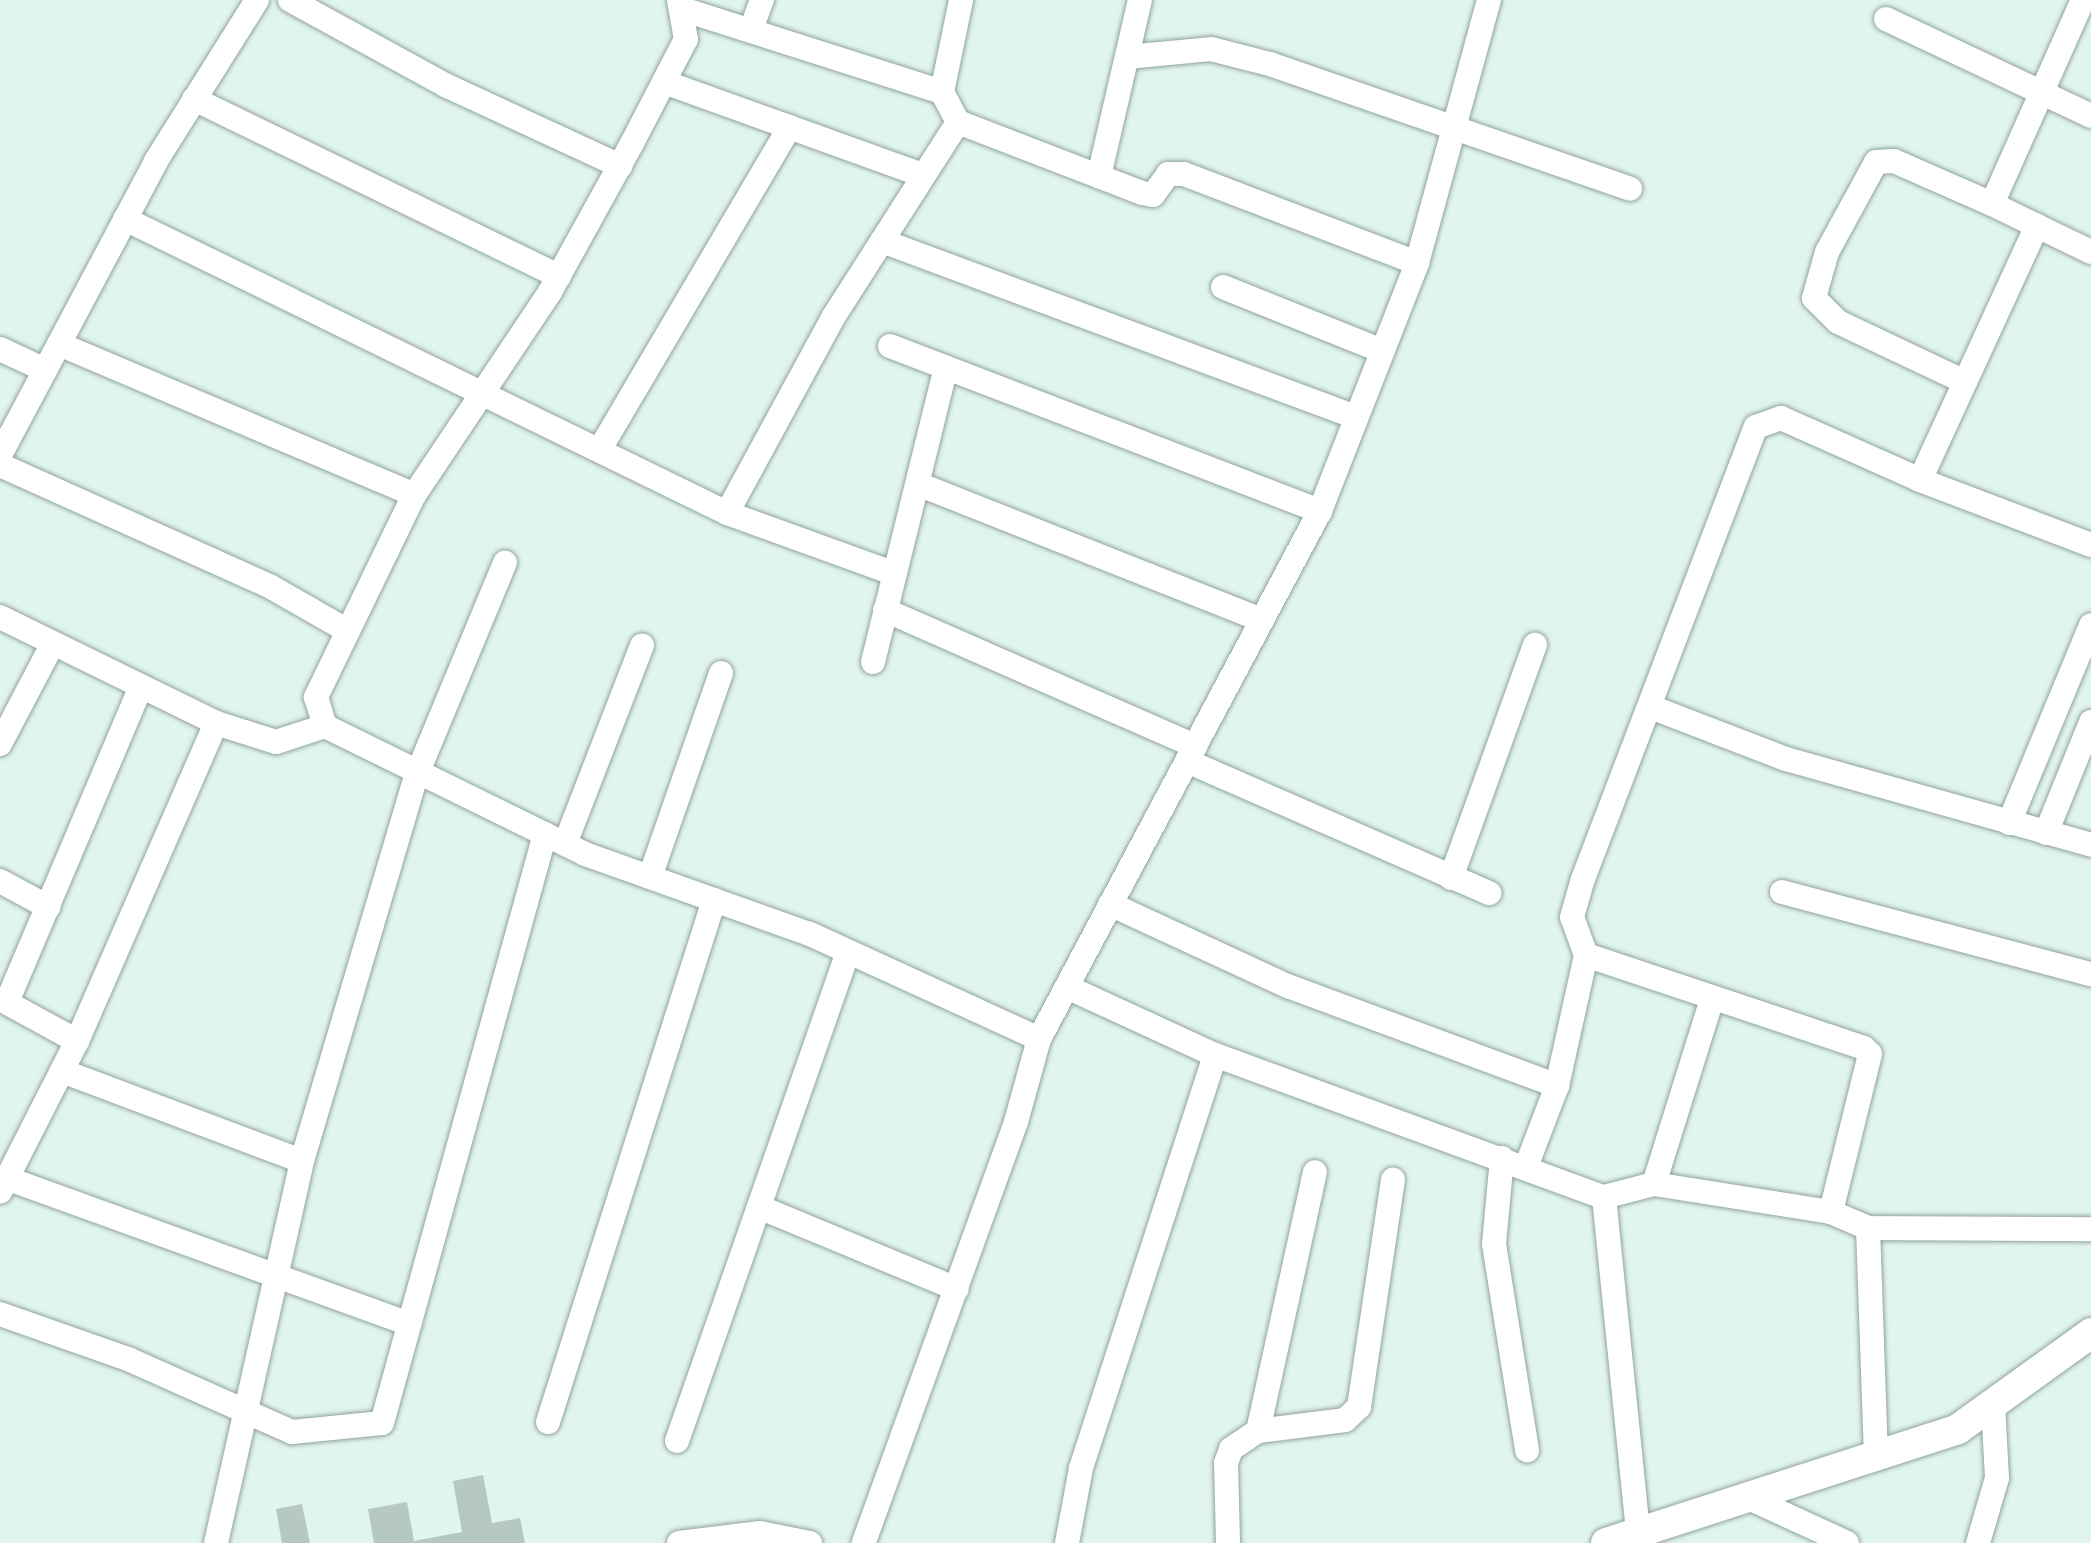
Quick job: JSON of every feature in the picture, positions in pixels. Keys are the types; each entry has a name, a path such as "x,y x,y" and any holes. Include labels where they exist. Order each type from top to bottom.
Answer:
{"main road":[{"path":"1606,1543 1958,1429 2091,1333"}],"street":[{"path":"0,455 125,219 194,99 257,0"},
{"path":"290,0 447,86 620,166"},
{"path":"752,27 762,0"},
{"path":"961,0 942,92 958,122 1150,196 1168,174 1184,174 1417,263"},
{"path":"1099,176 1140,0"},
{"path":"864,1543 957,1289 1039,1039 1320,511 1417,263 1448,127 1489,0"},
{"path":"1992,204 2083,0"},
{"path":"942,92 680,4 686,39 620,166 559,276 486,392 414,495 316,697 325,726 417,774 555,839 848,952 1039,1039"},
{"path":"1886,19 2091,116"},
{"path":"1127,57 1211,49 1630,189"},
{"path":"664,82 920,174"},
{"path":"194,99 559,276"},
{"path":"727,513 920,174 958,122"},
{"path":"600,449 790,127"},
{"path":"1965,382 1838,322 1814,298 1827,252 1876,162 1894,161 2091,252"},
{"path":"125,219 486,392 727,513 893,573"},
{"path":"1920,480 2037,226"},
{"path":"882,241 1356,417"},
{"path":"1223,287 1382,351"},
{"path":"59,344 414,495"},
{"path":"890,346 945,370 1320,511"},
{"path":"0,349 45,370"},
{"path":"873,662 945,370"},
{"path":"1526,1167 1557,1086 1586,955 1572,917 1651,707 1766,418 1781,418 1920,480 2091,545"},
{"path":"0,465 271,587 346,630"},
{"path":"918,484 1262,620"},
{"path":"216,1543 302,1161 417,774 505,563"},
{"path":"885,610 1451,878 1489,893"},
{"path":"0,617 139,691 216,723 276,742 325,726"},
{"path":"2009,823 2091,625"},
{"path":"0,744 52,645"},
{"path":"0,1314 307,1435 382,1423 555,839 642,645"},
{"path":"1451,878 1535,645"},
{"path":"650,877 721,673"},
{"path":"77,1041 3,1001 48,907 139,691"},
{"path":"1651,707 1786,759 2091,845"},
{"path":"2046,833 2091,722"},
{"path":"216,723 77,1041 3,1185 409,1324"},
{"path":"0,881 48,907"},
{"path":"1782,892 2091,974"},
{"path":"548,1422 714,900"},
{"path":"1110,904 1290,987 1557,1086"},
{"path":"677,1441 848,952"},
{"path":"1586,955 1711,1002 1870,1054 1831,1212"},
{"path":"1067,987 1215,1055 1604,1197 1654,1184 1831,1212 1868,1228 2091,1229"},
{"path":"1654,1184 1711,1002"},
{"path":"1067,1543 1081,1468 1215,1055"},
{"path":"62,1071 302,1161"},
{"path":"1502,1158 1494,1244 1527,1450"},
{"path":"1258,1431 1315,1172"},
{"path":"1228,1543 1226,1463 1231,1449 1258,1431 1345,1420 1359,1407 1393,1180"},
{"path":"1604,1197 1638,1533"},
{"path":"759,1207 957,1289"},
{"path":"1868,1228 1876,1455"},
{"path":"1978,1543 1997,1478 1993,1403"},
{"path":"1747,1497 1847,1543"},
{"path":"679,1543 760,1533 810,1543"}],"building":[{"path":"483,1475 492,1523 520,1518 525,1543 374,1543 368,1509 407,1502 414,1541 462,1532 453,1481"},
{"path":"302,1504 310,1543 282,1543 276,1509"}]}
